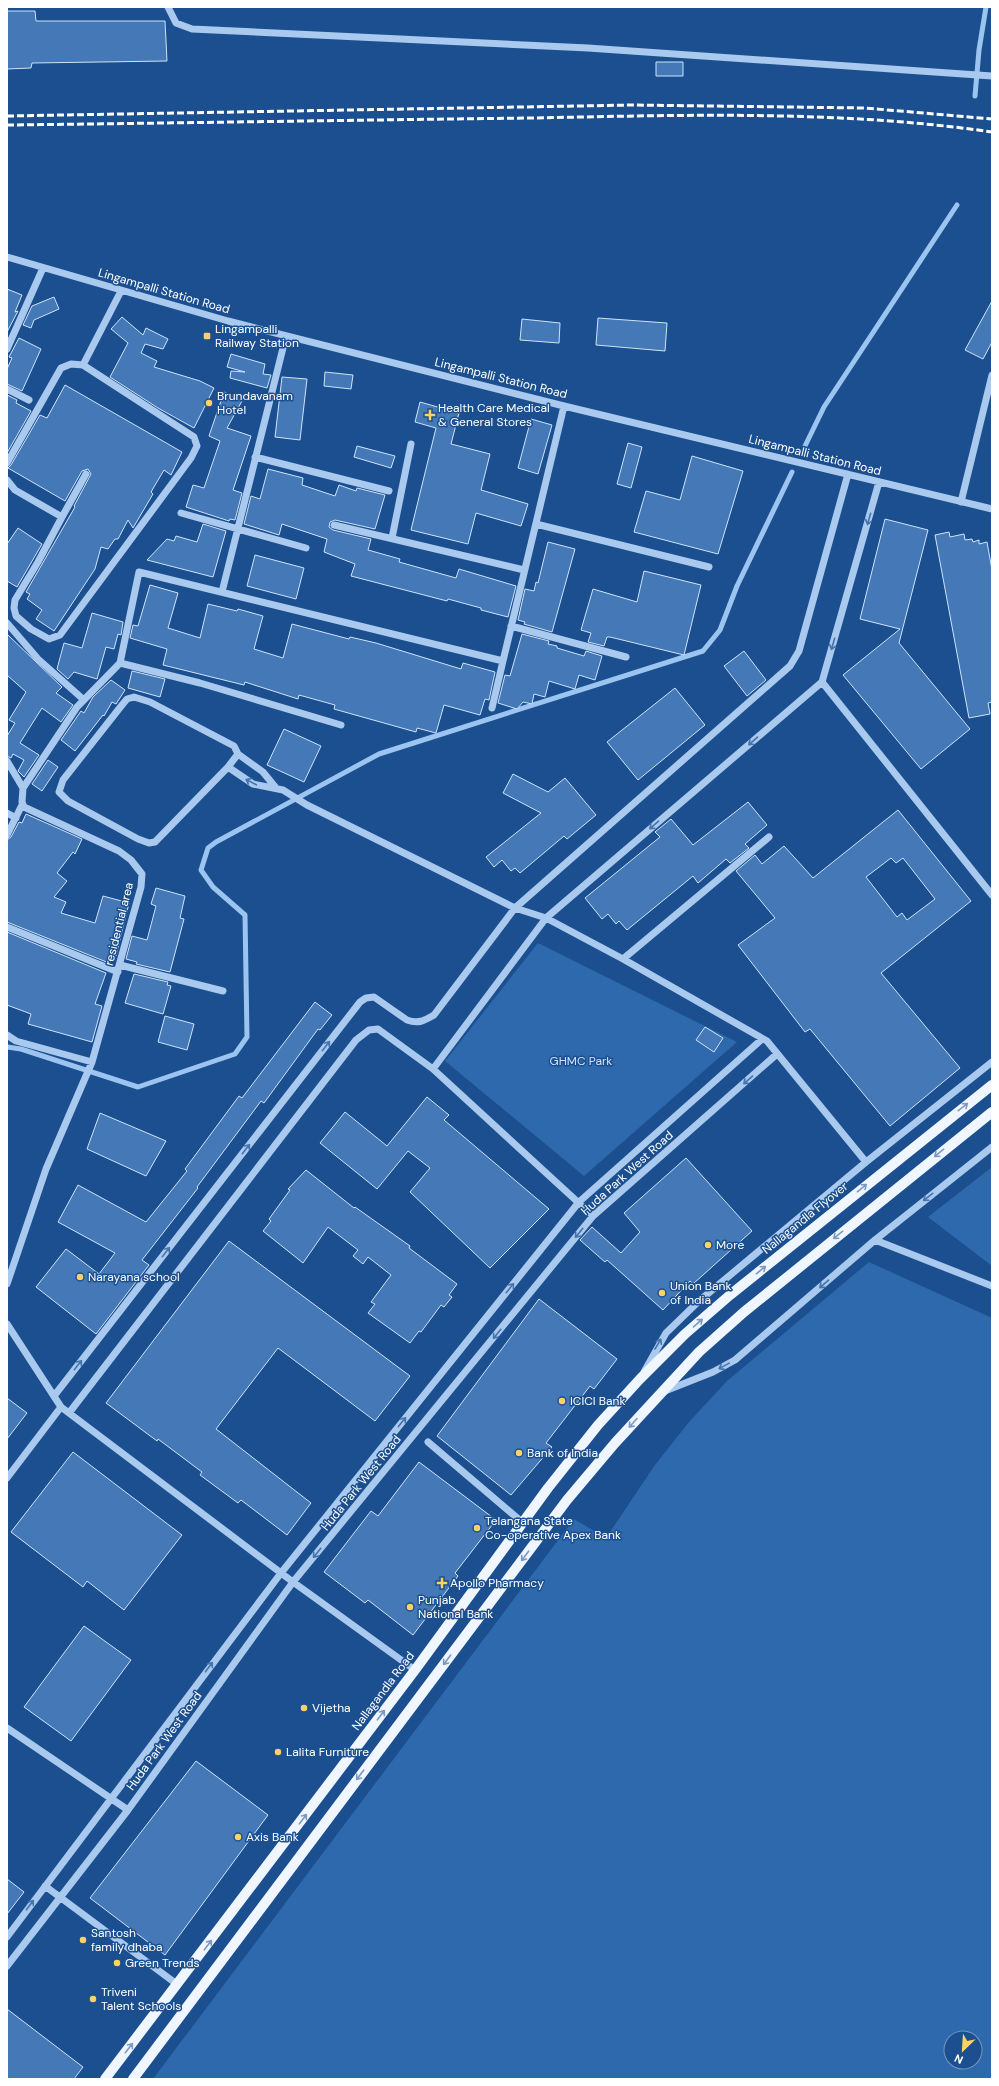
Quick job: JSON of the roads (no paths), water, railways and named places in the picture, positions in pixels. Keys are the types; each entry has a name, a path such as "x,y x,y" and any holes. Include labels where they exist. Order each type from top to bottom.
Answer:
{"main road":[{"name":"Nallagandla Flyover","path":"640,1379 685,1334 730,1294 992,1084"},
{"path":"133,2079 568,1500 659,1394 699,1352 744,1312 992,1112"},
{"name":"Nallagandla Road","path":"105,2079 178,1985 415,1670 523,1523 598,1425 640,1379"}],"street":[{"path":"168,7 176,23 192,29 588,48 968,73 989,76"},
{"name":"Lingampalli Station Road","path":"7,257 207,316 564,406 992,509"},
{"path":"7,349 42,268"},
{"path":"83,365 121,291"},
{"path":"222,592 286,336"},
{"path":"7,462 61,368 71,364 83,365 194,437 197,446 191,458 60,635 49,639 31,629 16,616 14,608 15,600 34,569 86,474"},
{"path":"961,502 992,374"},
{"path":"7,389 29,400"},
{"path":"492,708 564,406"},
{"path":"392,538 411,444"},
{"path":"256,457 389,491"},
{"path":"54,1396 360,1002 366,998 374,997 407,1020 413,1022 422,1022 434,1015 515,908 790,666 799,651 848,474"},
{"path":"7,480 15,490 62,517"},
{"path":"433,1069 546,918 822,682 880,482"},
{"path":"181,513 306,548"},
{"path":"536,524 709,567"},
{"path":"334,525 524,570"},
{"path":"7,835 22,805 23,788 77,707 120,662 139,572 503,661"},
{"path":"7,623 38,659 84,700"},
{"path":"511,626 626,657"},
{"path":"120,662 200,683 341,725"},
{"path":"822,682 992,895"},
{"path":"238,754 228,767 155,842 149,843 138,839 68,801 60,792 62,780 127,699 134,696 150,702 234,746 238,754 263,772 280,789 307,805 515,908 546,918 623,958 767,1041 866,1162"},
{"path":"7,761 23,788"},
{"path":"228,767 253,784 280,789"},
{"name":"residential area","path":"7,1284 46,1169 92,1063 141,887 142,874 131,860 119,851 22,805"},
{"path":"7,813 16,818"},
{"path":"623,958 769,837"},
{"path":"7,927 119,968 223,991"},
{"path":"69,1413 356,1040 369,1030 378,1029 433,1069 593,1216"},
{"path":"7,1035 16,1041 92,1063"},
{"name":"Huda Park West Road","path":"7,1937 110,1798 281,1573 579,1202 762,1039"},
{"name":"Huda Park West Road","path":"7,1966 128,1810 293,1582 593,1216 777,1054"},
{"path":"640,1379 659,1343 676,1322 866,1162 992,1062"},
{"path":"659,1394 713,1372 735,1360 875,1240 992,1147"},
{"path":"875,1240 992,1286"},
{"path":"7,1324 61,1407 293,1582 415,1670"},
{"path":"7,1478 61,1407"},
{"path":"428,1442 523,1523"},
{"path":"7,1728 128,1810"},
{"path":"44,1886 178,1985"}],"waterway":[{"path":"975,96 979,50 986,7"},
{"path":"805,446 824,407 957,205"},
{"path":"7,1047 21,1049 138,1087 235,1054 247,1037 245,915 213,887 201,870 208,848 216,842 379,754 703,651 720,630 737,586 792,472"}],"railway":[{"path":"7,116 634,105 865,108 992,119"},
{"path":"7,125 705,115 820,117 878,120 992,132"}],"place":[{"name":"Lingampalli Railway Station","path":"207,336"},
{"name":"Brundavanam Hotel","path":"209,403"},
{"name":"Health Care Medical & General Stores","path":"430,415"},
{"name":"More","path":"708,1245"},
{"name":"Narayana school","path":"80,1277"},
{"name":"Union Bank of India","path":"662,1293"},
{"name":"ICICI Bank","path":"562,1401"},
{"name":"Bank of India","path":"519,1453"},
{"name":"Telangana State Co-operative Apex Bank","path":"477,1528"},
{"name":"Apollo Pharmacy","path":"442,1583"},
{"name":"Punjab National Bank","path":"410,1607"},
{"name":"Vijetha","path":"304,1708"},
{"name":"Lalita Furniture","path":"278,1752"},
{"name":"Axis Bank","path":"238,1837"},
{"name":"Santosh family dhaba","path":"83,1940"},
{"name":"Green Trends","path":"117,1963"},
{"name":"Triveni Talent Schools","path":"93,1999"}],"park label":[{"name":"GHMC Park","path":"581,1061"}]}
